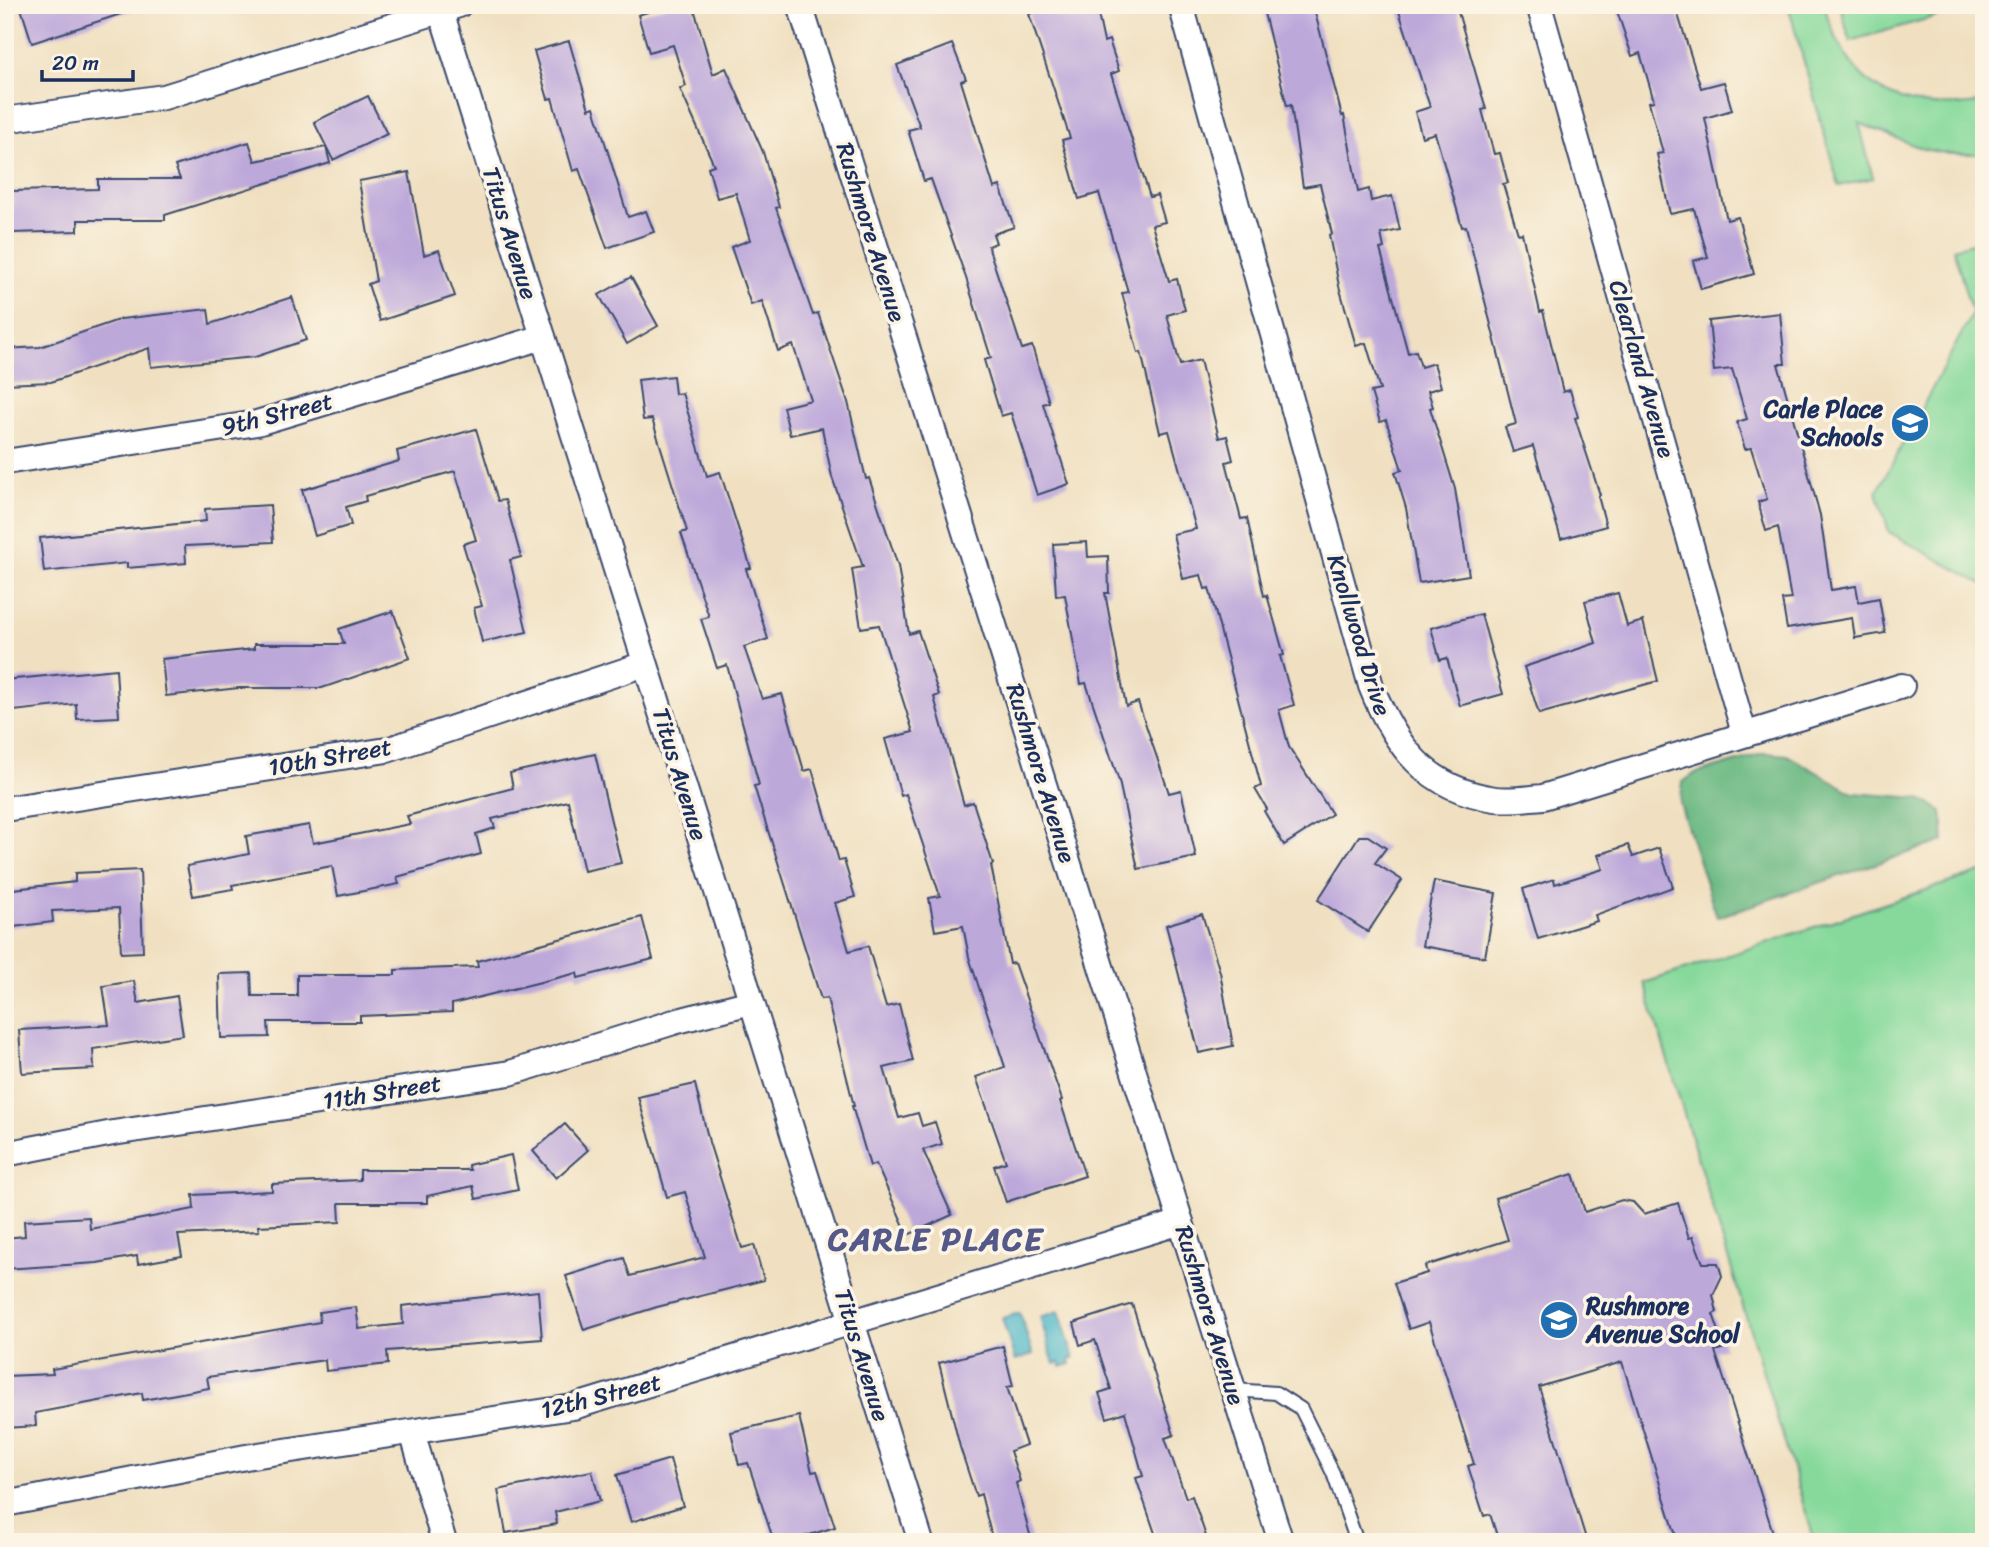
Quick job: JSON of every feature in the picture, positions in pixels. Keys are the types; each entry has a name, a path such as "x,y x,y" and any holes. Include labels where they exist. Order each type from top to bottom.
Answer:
{"street":[{"name":"Rushmore Avenue","path":"800,5 1281,1542"},
{"name":"Knollwood Drive","path":"1181,5 1371,686 1386,724 1406,752 1432,775 1458,789 1496,799 1543,797 1902,686"},
{"name":"Clearland Avenue","path":"1539,5 1744,733"},
{"path":"5,120 164,97 446,7"},
{"name":"Titus Avenue","path":"446,7 543,337 921,1542"},
{"name":"9th Street","path":"5,462 257,423 543,337"},
{"name":"10th Street","path":"5,809 387,750 645,664"},
{"name":"11th Street","path":"5,1154 113,1133 510,1073 674,1021 751,1002"},
{"name":"12th Street","path":"5,1504 246,1457 573,1407 615,1397 1181,1222"},
{"path":"412,1432 444,1542"}],"lane":[{"path":"1234,1390 1276,1393 1301,1409 1333,1473 1357,1542"}],"green space":[{"path":"1788,5 1824,5 1834,34 1847,57 1862,76 1881,90 1902,99 1926,104 1984,102 1984,154 1950,154 1923,149 1859,123 1873,178 1839,186"},
{"path":"1840,5 1976,5 1850,41"},
{"path":"1984,240 1984,585 1889,532 1877,492 1972,314 1953,248"},
{"path":"1765,753 1787,755 1853,793 1919,798 1942,811 1944,841 1717,917 1680,804 1683,782 1694,774"},
{"path":"1984,871 1984,1542 1815,1542 1644,983"}],"water":[{"path":"1059,1311 1074,1358 1070,1359 1071,1364 1061,1367 1060,1362 1054,1364 1040,1317"},
{"path":"1020,1313 1033,1355 1015,1360 1002,1318"}],"building":[{"path":"20,5 132,5 133,10 32,43"},
{"path":"671,5 693,5 713,74 726,68 763,152 779,207 776,208 813,315 818,313 848,402 866,479 869,478 898,566 909,634 918,631 939,695 934,697 964,805 973,802 993,864 991,865 1010,964 1014,963 1062,1100 1060,1101 1085,1176 1006,1202 994,1166 1006,1162 976,1077 1005,1067 969,957 963,926 935,931 929,898 940,896 906,794 901,796 885,739 913,732 879,625 861,628 852,569 863,567 832,477 822,428 790,435 783,407 811,400 793,345 778,351 762,301 751,305 731,247 750,240 736,193 717,198 708,167 714,165 680,89 686,86 673,45 649,52 638,15"},
{"path":"1053,5 1096,5 1104,42 1109,40 1119,71 1111,74 1150,197 1157,195 1165,222 1152,225 1169,281 1177,279 1185,310 1167,315 1180,365 1200,360 1219,438 1227,436 1233,460 1226,462 1241,519 1247,518 1264,596 1267,595 1284,655 1280,656 1294,705 1279,710 1289,747 1332,814 1284,845 1264,811 1267,809 1255,789 1261,786 1209,588 1205,589 1201,575 1183,579 1173,534 1196,529 1169,431 1160,433 1141,352 1138,353 1122,293 1128,292 1099,193 1079,199 1062,140 1070,138 1029,14"},
{"path":"1262,5 1313,5 1342,116 1344,115 1358,192 1369,189 1371,201 1392,196 1400,230 1381,234 1384,248 1380,249 1408,353 1416,351 1421,367 1434,363 1441,387 1428,391 1433,407 1430,408 1455,489 1469,575 1419,583 1406,508 1395,472 1402,470 1386,420 1380,422 1371,392 1380,390 1366,343 1356,346 1339,286 1329,235 1332,234 1320,184 1303,187 1291,105 1287,106"},
{"path":"1416,5 1456,5 1486,109 1482,110 1494,154 1500,153 1508,183 1503,184 1518,234 1522,233 1540,312 1543,311 1563,392 1570,390 1578,417 1575,418 1600,495 1598,496 1606,526 1561,539 1533,446 1513,452 1505,427 1516,424 1466,226 1462,227 1435,133 1422,137 1415,112 1430,107 1399,11"},
{"path":"1615,5 1675,5 1701,88 1724,82 1732,110 1705,118 1727,220 1738,217 1754,274 1701,289 1693,261 1708,257 1694,209 1670,214 1657,154 1663,153 1649,102 1654,101 1640,53 1632,56"},
{"path":"569,41 589,109 594,107 628,217 646,211 654,232 607,248 579,169 573,171 552,98 548,99 534,51"},
{"path":"952,44 966,79 961,81 994,188 1000,186 1014,227 993,234 996,243 988,246 1022,349 1032,346 1049,402 1043,404 1069,484 1037,495 1011,413 1001,416 984,360 991,358 966,278 931,179 924,181 908,130 920,127 897,65"},
{"path":"368,96 387,134 333,160 314,122"},
{"path":"249,142 255,161 326,147 330,163 165,215 165,220 78,220 78,231 13,233 12,191 98,189 98,179 180,179 175,166"},
{"path":"409,172 424,255 439,250 455,296 380,321 368,284 376,281 359,181"},
{"path":"631,277 658,326 627,344 599,295"},
{"path":"292,297 306,340 255,357 151,367 149,348 51,382 5,384 5,349 40,347 121,319 208,309 210,324"},
{"path":"1780,313 1785,364 1778,364 1820,515 1831,590 1856,586 1859,602 1879,598 1885,633 1855,638 1852,618 1787,629 1782,600 1791,599 1778,527 1766,531 1758,502 1767,499 1751,448 1745,449 1737,422 1747,419 1732,369 1714,371 1709,321"},
{"path":"673,376 675,394 682,393 707,476 720,472 751,568 746,569 768,639 744,647 762,699 782,694 804,771 812,769 839,861 844,860 855,897 835,903 849,951 868,946 886,1007 899,1004 913,1061 884,1068 899,1118 918,1113 922,1126 935,1122 942,1144 923,1150 952,1215 908,1235 876,1164 870,1166 852,1106 827,998 821,999 754,786 759,785 727,665 717,668 701,619 709,617 681,533 687,531 652,419 643,420 638,380"},
{"path":"476,429 498,501 505,500 521,557 510,560 527,632 482,642 474,608 482,606 463,544 476,540 455,471 365,496 366,501 346,507 351,525 315,536 302,490 399,461 397,451"},
{"path":"270,505 273,542 185,546 186,563 127,568 127,563 44,572 40,538 206,521 205,509"},
{"path":"1087,542 1088,557 1108,556 1109,593 1105,593 1126,706 1138,702 1169,793 1181,790 1196,857 1138,869 1119,781 1086,683 1081,684 1065,595 1056,596 1053,544"},
{"path":"1618,593 1627,626 1643,621 1658,681 1539,714 1524,667 1596,643 1585,601"},
{"path":"393,611 410,658 322,688 239,688 166,696 162,659 254,649 254,644 344,644 339,629"},
{"path":"1481,614 1503,694 1460,706 1447,658 1440,660 1431,628"},
{"path":"116,669 119,717 77,719 76,704 5,712 5,680"},
{"path":"595,754 621,863 584,871 568,801 492,819 495,828 476,834 481,854 397,877 399,884 338,896 332,866 232,885 233,889 193,896 187,866 249,854 246,836 309,825 313,843 410,824 407,816 513,788 510,773"},
{"path":"1359,836 1368,836 1386,848 1375,863 1402,880 1368,932 1318,900"},
{"path":"1628,845 1633,857 1659,848 1673,887 1595,915 1597,921 1538,939 1523,889 1554,879 1555,884 1603,869 1598,855"},
{"path":"140,870 143,952 121,953 119,908 52,911 53,922 5,928 5,890 75,882 75,873"},
{"path":"1434,881 1496,893 1485,957 1422,946"},
{"path":"1202,914 1220,972 1233,1046 1199,1053 1166,925"},
{"path":"642,917 653,959 578,978 577,973 452,1004 452,1012 360,1016 360,1022 268,1022 269,1037 221,1038 219,974 251,973 252,996 297,996 297,975 395,975 395,970 478,967 477,961"},
{"path":"134,981 138,1003 177,996 183,1035 93,1049 94,1069 22,1073 19,1030 109,1025 103,986"},
{"path":"695,1084 709,1142 742,1248 754,1245 764,1280 657,1307 584,1330 566,1276 624,1258 630,1276 705,1257 685,1192 667,1197 638,1097"},
{"path":"565,1124 588,1150 556,1178 533,1151"},
{"path":"511,1155 518,1190 476,1199 473,1186 427,1196 427,1203 339,1203 340,1222 258,1226 259,1231 178,1235 182,1256 138,1264 137,1256 97,1263 5,1269 5,1238 25,1236 24,1221 89,1217 90,1229 194,1209 193,1195 272,1191 272,1184 360,1180 360,1170 470,1170 468,1165"},
{"path":"1573,1174 1585,1212 1622,1200 1633,1202 1644,1214 1678,1203 1689,1238 1693,1237 1703,1263 1718,1263 1722,1276 1713,1295 1717,1312 1713,1314 1725,1348 1715,1351 1776,1542 1678,1542 1622,1362 1539,1387 1587,1542 1499,1542 1490,1514 1484,1516 1468,1466 1474,1464 1429,1322 1409,1329 1394,1283 1427,1273 1425,1266 1508,1240 1495,1198"},
{"path":"538,1291 542,1339 387,1351 388,1364 326,1371 325,1360 207,1377 209,1388 143,1400 142,1393 35,1413 36,1426 5,1428 5,1376 53,1374 52,1369 320,1322 319,1312 356,1307 359,1329 403,1324 402,1306"},
{"path":"1132,1304 1174,1435 1165,1438 1186,1498 1192,1496 1208,1542 1158,1542 1136,1478 1143,1476 1125,1412 1107,1418 1099,1393 1111,1389 1095,1340 1080,1345 1074,1323"},
{"path":"1003,1346 1013,1386 1007,1387 1026,1445 1010,1451 1020,1481 1016,1483 1032,1542 993,1542 981,1494 976,1496 960,1447 939,1363"},
{"path":"799,1416 812,1472 817,1471 835,1527 787,1542 774,1542 748,1463 739,1465 731,1432"},
{"path":"670,1459 683,1506 631,1522 617,1475"},
{"path":"592,1471 600,1501 555,1512 557,1524 506,1533 498,1490"}],"place":[{"name":"Carle Place Schools","path":"1910,423"},
{"name":"Rushmore Avenue School","path":"1559,1320"}],"district":[{"name":"CARLE PLACE","path":"936,1239"}]}
